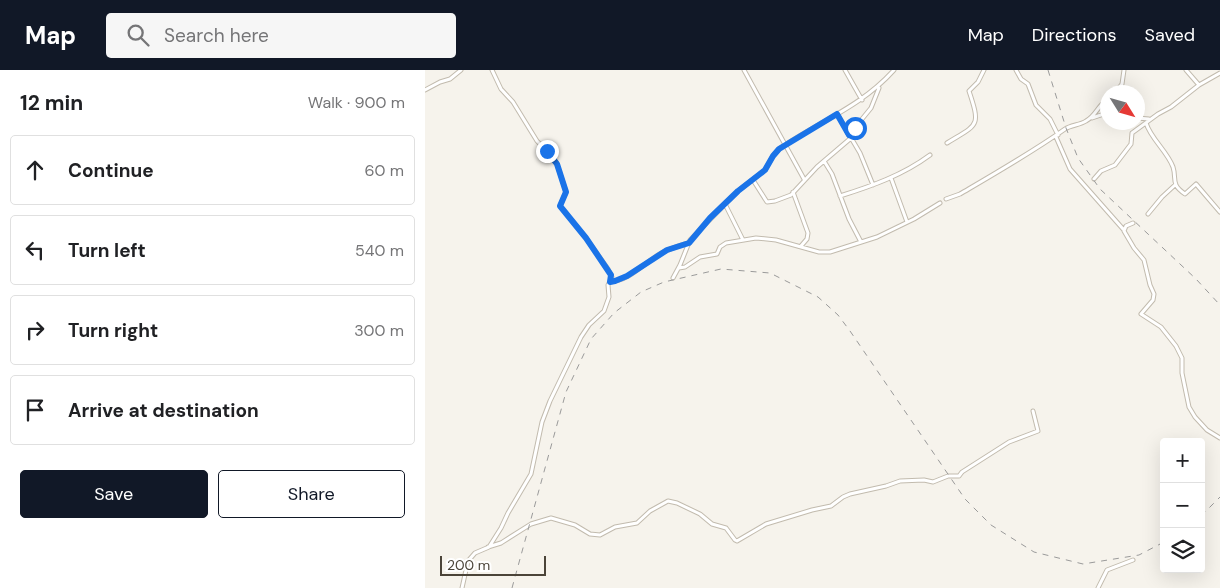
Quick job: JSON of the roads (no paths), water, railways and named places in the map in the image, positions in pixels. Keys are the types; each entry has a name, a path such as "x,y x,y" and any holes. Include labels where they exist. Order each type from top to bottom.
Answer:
{"street":[{"path":"425,90 450,79 461,70"},
{"path":"488,548 531,474 542,422 550,401 581,337 589,325 604,311 609,297 608,285 611,277 608,269 586,238 560,206 566,192 557,164 534,136 513,102 501,90 493,70"},
{"path":"744,70 804,179"},
{"path":"845,70 862,100"},
{"path":"673,278 679,269 689,243 710,218 738,191 765,170 773,156 785,145 862,100 880,86 894,70"},
{"path":"947,143 969,130 974,123 977,115 969,91 978,82 984,70"},
{"path":"1017,70 1021,80 1028,84 1036,105 1050,119 1070,169 1123,230"},
{"path":"1121,85 1124,70"},
{"path":"1186,70 1199,85"},
{"path":"1094,178 1101,172 1113,167 1131,144 1131,134 1199,85 1220,73"},
{"path":"753,180 768,202 790,196 804,179 850,136 871,108 880,86"},
{"path":"1090,119 1100,104"},
{"path":"837,114 860,153 873,185"},
{"path":"946,199 960,194 1057,136 1067,128 1100,115"},
{"path":"1145,119 1151,119"},
{"path":"1146,122 1173,167 1175,185 1185,194 1193,185 1196,185 1220,212"},
{"path":"840,196 891,178 910,169 930,154"},
{"path":"824,161 832,174 849,219 861,242"},
{"path":"891,178 907,222"},
{"path":"883,181 893,185"},
{"path":"1148,214 1175,185"},
{"path":"793,192 808,233 801,246"},
{"path":"679,269 700,257 717,254 720,247 726,243 743,240 770,239 824,252 861,242 907,222 940,203"},
{"path":"725,204 743,240"},
{"path":"1133,223 1125,226 1124,230 1144,260 1150,286 1154,294 1153,300 1141,314 1161,327 1176,346 1182,358 1182,373 1189,407 1207,430 1220,438"},
{"path":"610,282 627,276 667,250 689,243"},
{"path":"462,588 468,560 475,553 501,543 531,524 551,518 575,525 591,534 600,535 615,527 637,523 652,509 668,501 677,503 700,514 712,524 726,528 737,541 766,524 831,506 843,497 851,494 899,481 925,480 933,482 948,476 959,476 962,472 1009,442 1038,431 1033,411"},
{"path":"1098,588 1105,571 1133,560"}],"railway":[{"path":"1048,70 1066,128 1078,158 1100,189 1196,279 1220,305"},
{"path":"512,588 566,392 591,339 614,313 641,292 664,282 721,269 770,273 818,297 838,315 965,499 991,525 1034,552 1083,564 1139,555 1160,544"},
{"path":"1205,512 1220,497"}]}
